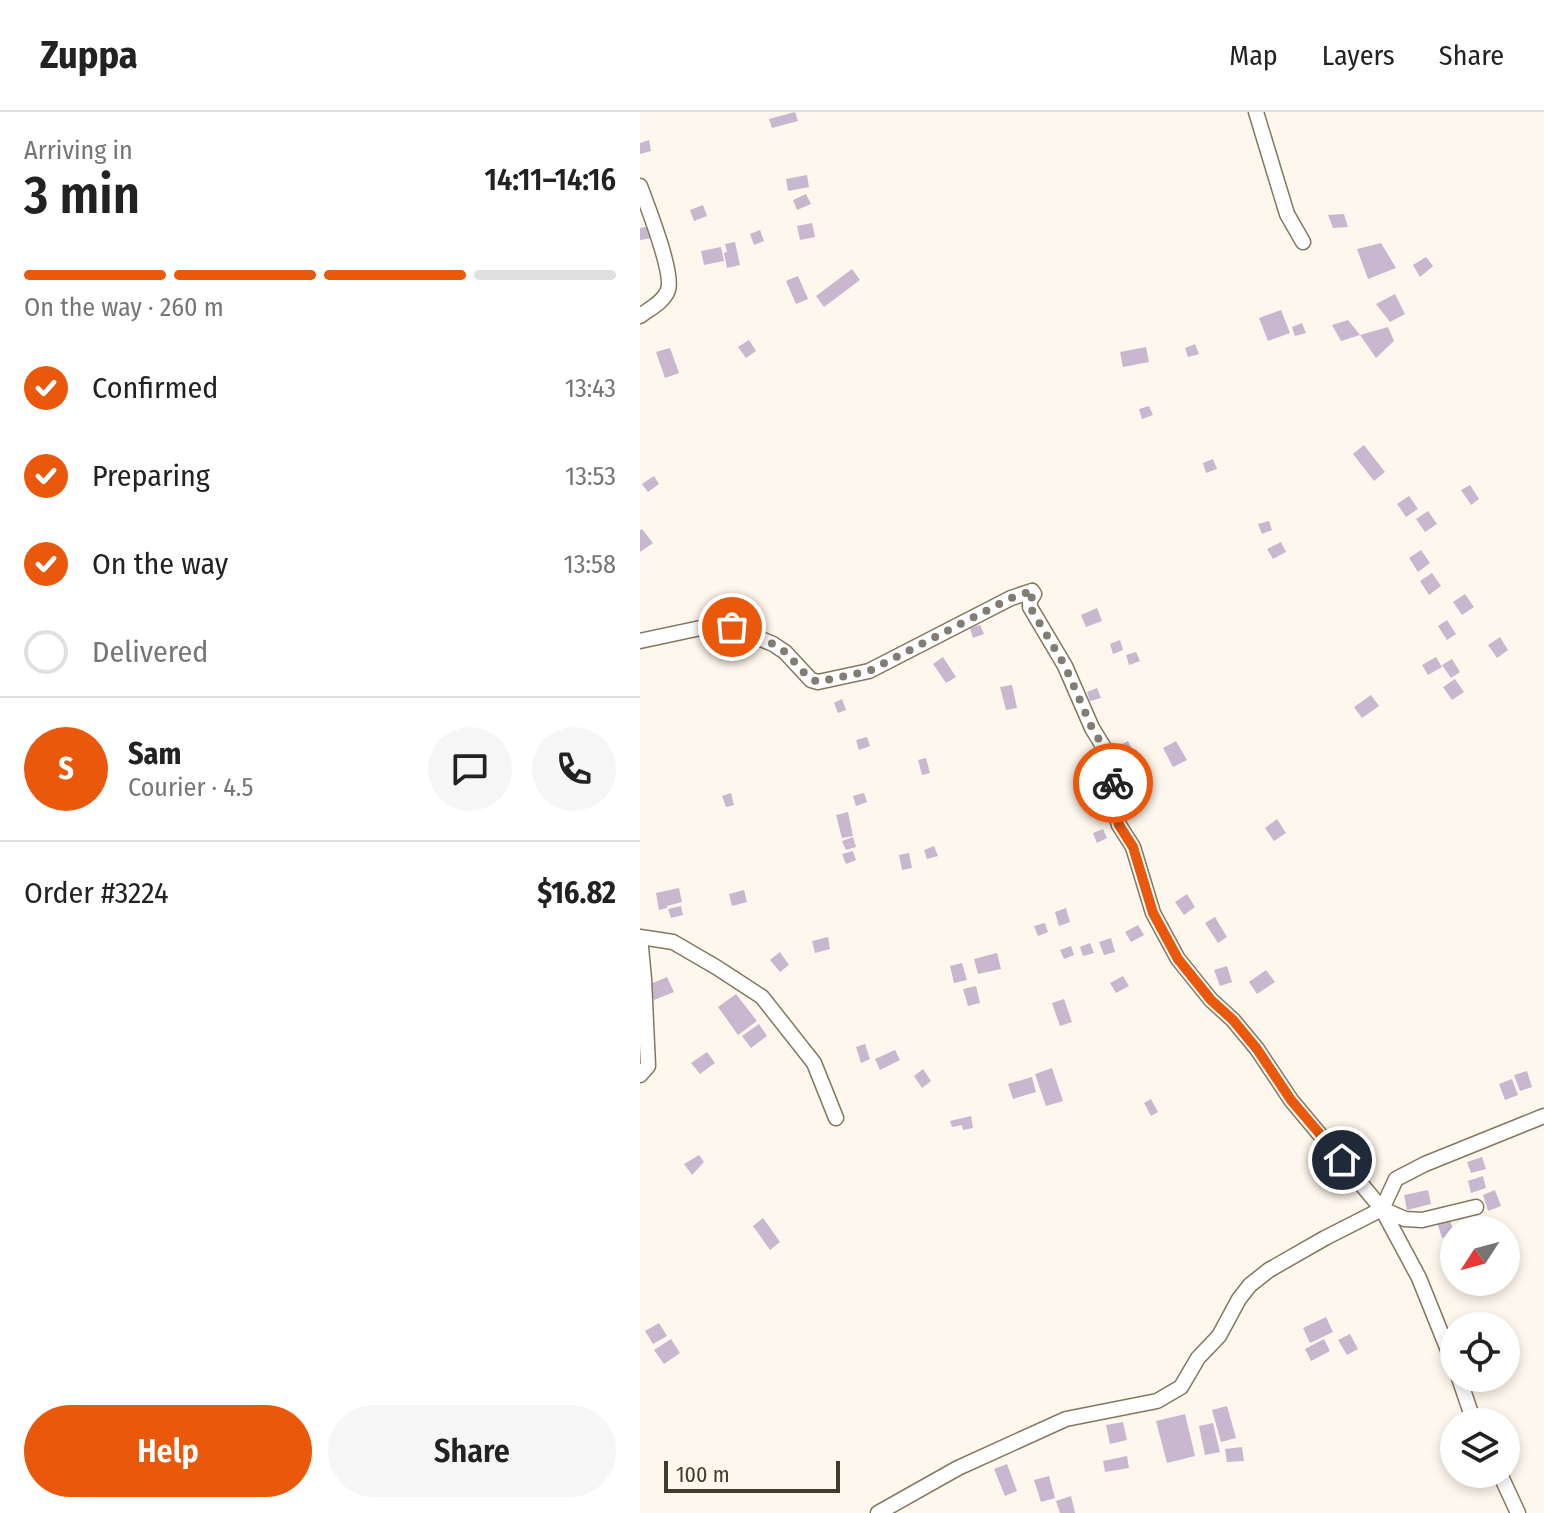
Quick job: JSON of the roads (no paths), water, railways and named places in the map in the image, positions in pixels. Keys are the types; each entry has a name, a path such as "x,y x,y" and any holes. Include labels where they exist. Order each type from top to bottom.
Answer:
{"street":[{"path":"1256,112 1287,214 1303,242"},
{"path":"640,186 654,223 669,288 662,299 640,316"},
{"path":"640,641 710,626 732,627 773,644 785,652 811,680 818,682 869,671 1011,598 1032,591 1030,607 1065,666 1103,746 1113,782 1112,801 1119,825 1133,847 1153,913 1178,959 1257,1049 1291,1100 1382,1209 1419,1278 1440,1330"},
{"path":"640,1075 648,1066 640,937 673,942 762,997 814,1063 836,1118"},
{"path":"878,1513 958,1468 1066,1419 1157,1401 1181,1387 1198,1358 1219,1336 1250,1285 1269,1270 1382,1209 1396,1179 1425,1164 1544,1116"},
{"path":"1382,1209 1405,1219 1422,1220 1476,1207"},
{"path":"1506,1488 1518,1513"}]}
